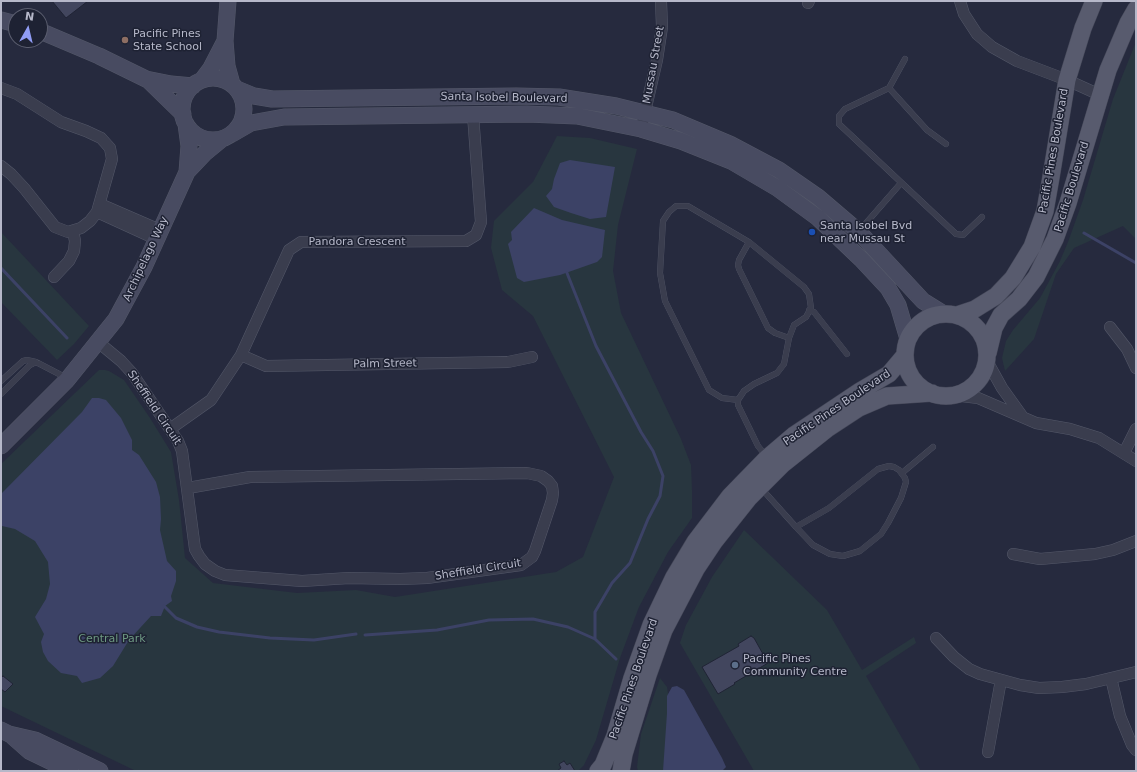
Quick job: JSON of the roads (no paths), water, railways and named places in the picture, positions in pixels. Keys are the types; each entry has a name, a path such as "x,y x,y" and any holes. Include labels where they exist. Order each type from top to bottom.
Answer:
{"main road":[{"name":"Pacific Pines Boulevard","path":"950,314 975,309 996,296 1014,278 1032,247 1045,211 1067,80 1083,28 1094,1"},
{"name":"Pacific Boulevard","path":"987,357 994,328 1001,315 1019,299 1036,277 1056,239 1100,95 1128,23 1136,9"},
{"path":"950,314 969,320 979,329 985,340 987,357 984,371 979,380 972,387 963,392 953,395 932,393 922,387 913,378 907,367 907,347 914,329 922,321 932,316 950,314"},
{"name":"Pacific Pines Boulevard","path":"598,771 603,765 615,736 632,678 651,625 674,577 695,542 730,496 767,458 794,435 860,391 889,374 907,347"},
{"name":"Pacific Pines Boulevard","path":"621,771 624,754 648,675 670,618 696,569 714,542 749,498 794,455 827,429 859,408 887,396 932,393"}],"street":[{"path":"146,78 184,119 193,132 202,138 212,140 227,137 239,127 243,118 244,108 242,98 234,87 227,66 225,41 228,1"},
{"name":"Mussau Street","path":"641,128 657,60 661,34 661,1"},
{"path":"960,1 964,14 977,34 992,47 1017,61 1067,80 1100,95"},
{"path":"48,34 146,78 171,84 197,83 212,78 222,80 234,87"},
{"path":"184,119 182,104 186,94 210,68 225,41"},
{"name":"Santa Isobel Boulevard","path":"234,87 254,96 272,99 559,97 616,106 673,120 730,144 779,170 818,197 859,232 923,301 950,314"},
{"path":"1,88 17,94 61,122 101,138 110,148 112,159 98,208 85,225 81,228 68,232 55,228 24,188 1,166"},
{"name":"Santa Isobel Boulevard","path":"227,137 251,122 284,117 527,114 577,116 641,128 681,141 731,161 777,188 818,218 861,259 888,288 898,305 907,347"},
{"name":"Pandora Crescent","path":"170,429 211,400 241,355 289,250 301,242 466,241 476,235 481,222 473,115"},
{"name":"Archipelago Way","path":"184,119 189,146 187,172"},
{"name":"Archipelago Way","path":"1,446 68,380 116,319 130,296 187,172 205,153 227,137"},
{"path":"98,208 158,234"},
{"path":"54,277 69,261 74,251 75,241 73,231"},
{"path":"1110,327 1127,349 1136,368"},
{"name":"Archipelago Way","path":"1,435 61,375 98,342"},
{"name":"Sheffield Circuit","path":"98,342 121,361 132,373 178,441 182,451 188,488 195,549 205,564 215,571 225,574 302,581 349,578 426,578 521,565 532,557 535,551 553,493 552,486 548,481 541,476 527,473 250,477 188,488"},
{"name":"Palm Street","path":"241,355 266,366 508,362 532,357"},
{"path":"987,357 1002,388 1022,416"},
{"path":"953,395 978,398 1036,423 1070,429 1099,438 1124,452 1136,461"},
{"path":"1124,452 1136,429"},
{"path":"1013,554 1040,559 1095,554 1113,550 1136,541"},
{"path":"936,638 954,657 969,669 980,674 1020,685 1039,688 1070,686 1136,672"},
{"path":"1111,678 1120,716 1132,745 1136,750"},
{"path":"988,752 1001,680"},
{"path":"5,732 29,751 70,771"},
{"path":"5,732 35,740 100,771"}],"lane":[{"path":"905,59 889,88 845,109 838,116 840,124 956,234 963,235 982,217"},
{"path":"889,88 927,130 946,144"},
{"path":"859,232 901,183"},
{"path":"738,400 722,398 709,390 665,301 660,273 663,221 669,212 676,206 688,206 749,242 804,287 809,294 811,308 806,317 794,325 789,338 784,364 777,373 754,384 744,391 738,400 738,405 758,446 767,458"},
{"path":"749,242 739,260 739,269 768,328 775,333 789,338"},
{"path":"809,310 814,312 847,354"},
{"path":"1,381 23,361 27,360 36,362 61,375"},
{"path":"1,394 30,365 36,362"},
{"path":"902,473 933,447"},
{"path":"760,487 813,545 830,554 843,556 860,551 881,534 901,498 905,478 902,473 894,467 888,466 878,468 829,508 796,526"}],"water":[{"path":"570,160 615,167 606,217 590,219 571,213 554,207 546,196 552,189 560,163"},
{"path":"534,208 562,220 605,230 602,257 597,262 560,275 524,282 517,278 508,244 512,240 511,232"},
{"path":"92,398 106,400 121,418 132,440 132,450 139,455 156,482 160,497 160,530 167,561 176,571 176,581 171,596 172,601 165,606 161,616 151,616 129,640 113,666 100,678 82,683 77,676 61,673 48,661 43,652 41,642 44,634 35,617 46,599 50,584 48,562 35,541 15,529 2,526 1,494 82,412"},
{"path":"677,686 684,690 722,758 726,767 722,771 663,771 667,696 672,687"}],"waterway":[{"path":"1084,233 1136,263"},
{"path":"1,268 67,338"},
{"path":"567,273 596,346 641,432 653,451 663,476 660,496 648,519 630,563 612,583 595,612 595,639"},
{"path":"164,606 176,618 197,627 219,632 270,638 314,640 356,634"},
{"path":"365,635 437,630 489,620 533,619 568,627 595,639 616,659"}],"place":[{"name":"Pacific Pines State School","path":"125,40"},
{"name":"Santa Isobel Bvd near Mussau St","path":"812,232"},
{"name":"Pacific Pines Community Centre","path":"735,665"}],"park label":[{"name":"Central Park","path":"112,639"}]}
